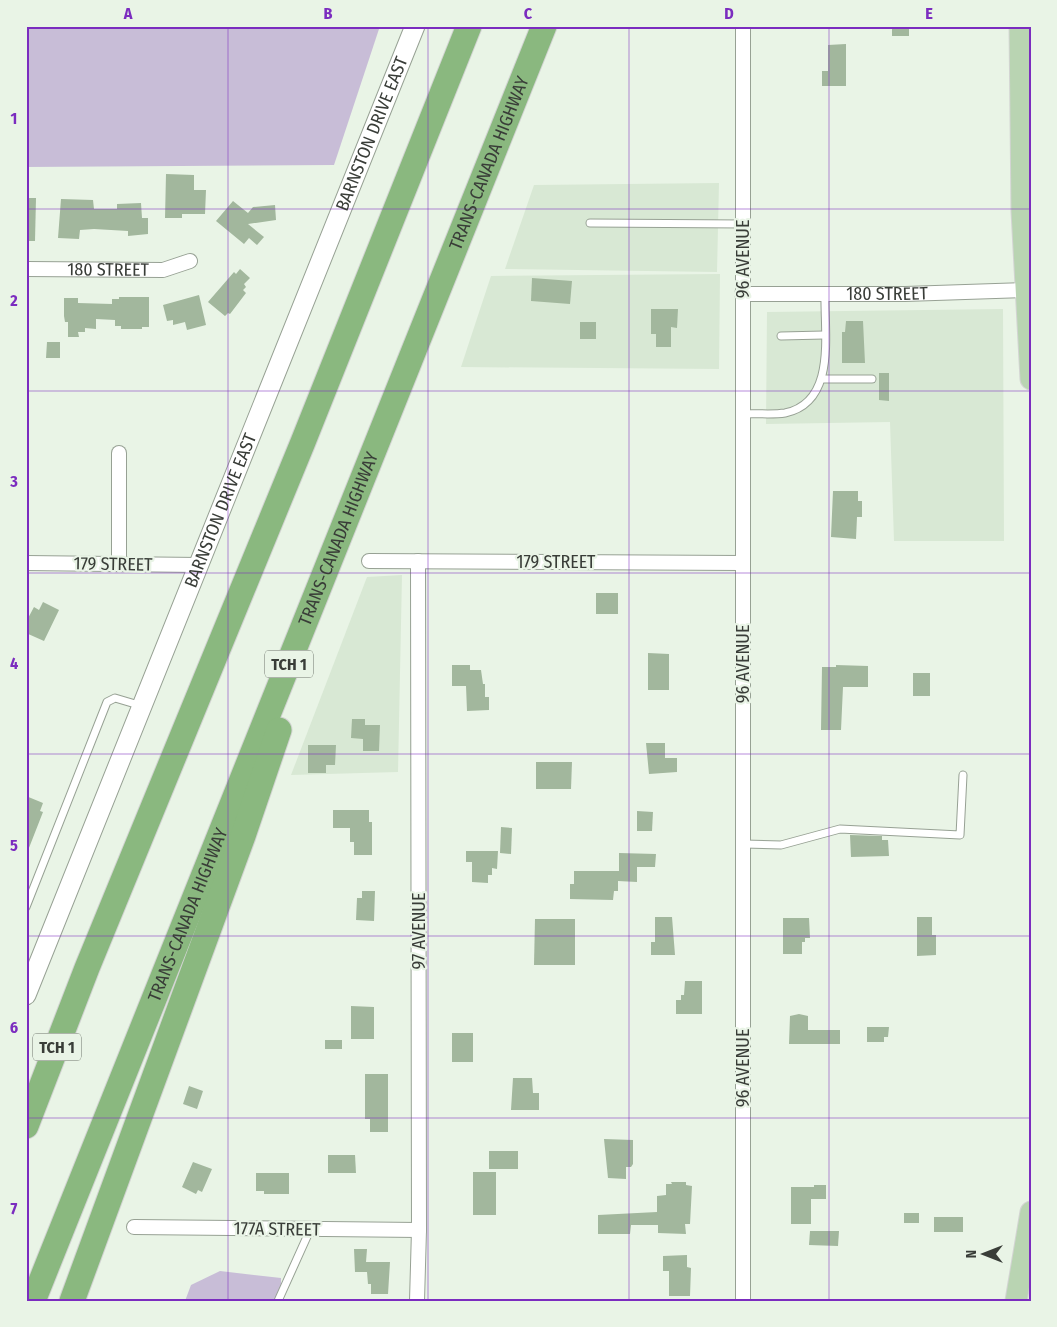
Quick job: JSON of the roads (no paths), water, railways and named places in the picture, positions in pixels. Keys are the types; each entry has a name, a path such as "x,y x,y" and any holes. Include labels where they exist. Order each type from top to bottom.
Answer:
{"highway":[{"name":"TCH 1","path":"26,1126 87,968 303,442 470,26"},
{"name":"TRANS-CANADA HIGHWAY","path":"32,1301 544,26"},
{"path":"72,1301 243,836 370,462"},
{"path":"26,1080 87,968"},
{"path":"63,1301 132,1135"}],"main road":[{"path":"1020,26 1020,107 1031,379"},
{"path":"1016,1301 1031,1212"}],"street":[{"name":"BARNSTON DRIVE EAST","path":"26,995 415,26"},
{"name":"96 AVENUE","path":"743,26 743,1301"},
{"name":"180 STREET","path":"26,269 163,270 190,261"},
{"name":"180 STREET","path":"742,294 1028,290"},
{"path":"119,453 119,564"},
{"name":"179 STREET","path":"369,561 742,563"},
{"name":"97 AVENUE","path":"418,562 418,1301"},
{"name":"179 STREET","path":"26,563 199,565"},
{"name":"177A STREET","path":"134,1227 419,1230"}],"lane":[{"path":"590,223 743,224"},
{"path":"742,414 785,413 807,402 817,392 823,379 825,294"},
{"path":"781,336 824,335"},
{"path":"823,379 872,379"},
{"path":"26,907 107,702 115,698 143,707"},
{"path":"744,844 781,845 840,829 960,835 963,775"},
{"path":"278,1301 310,1230"}]}
